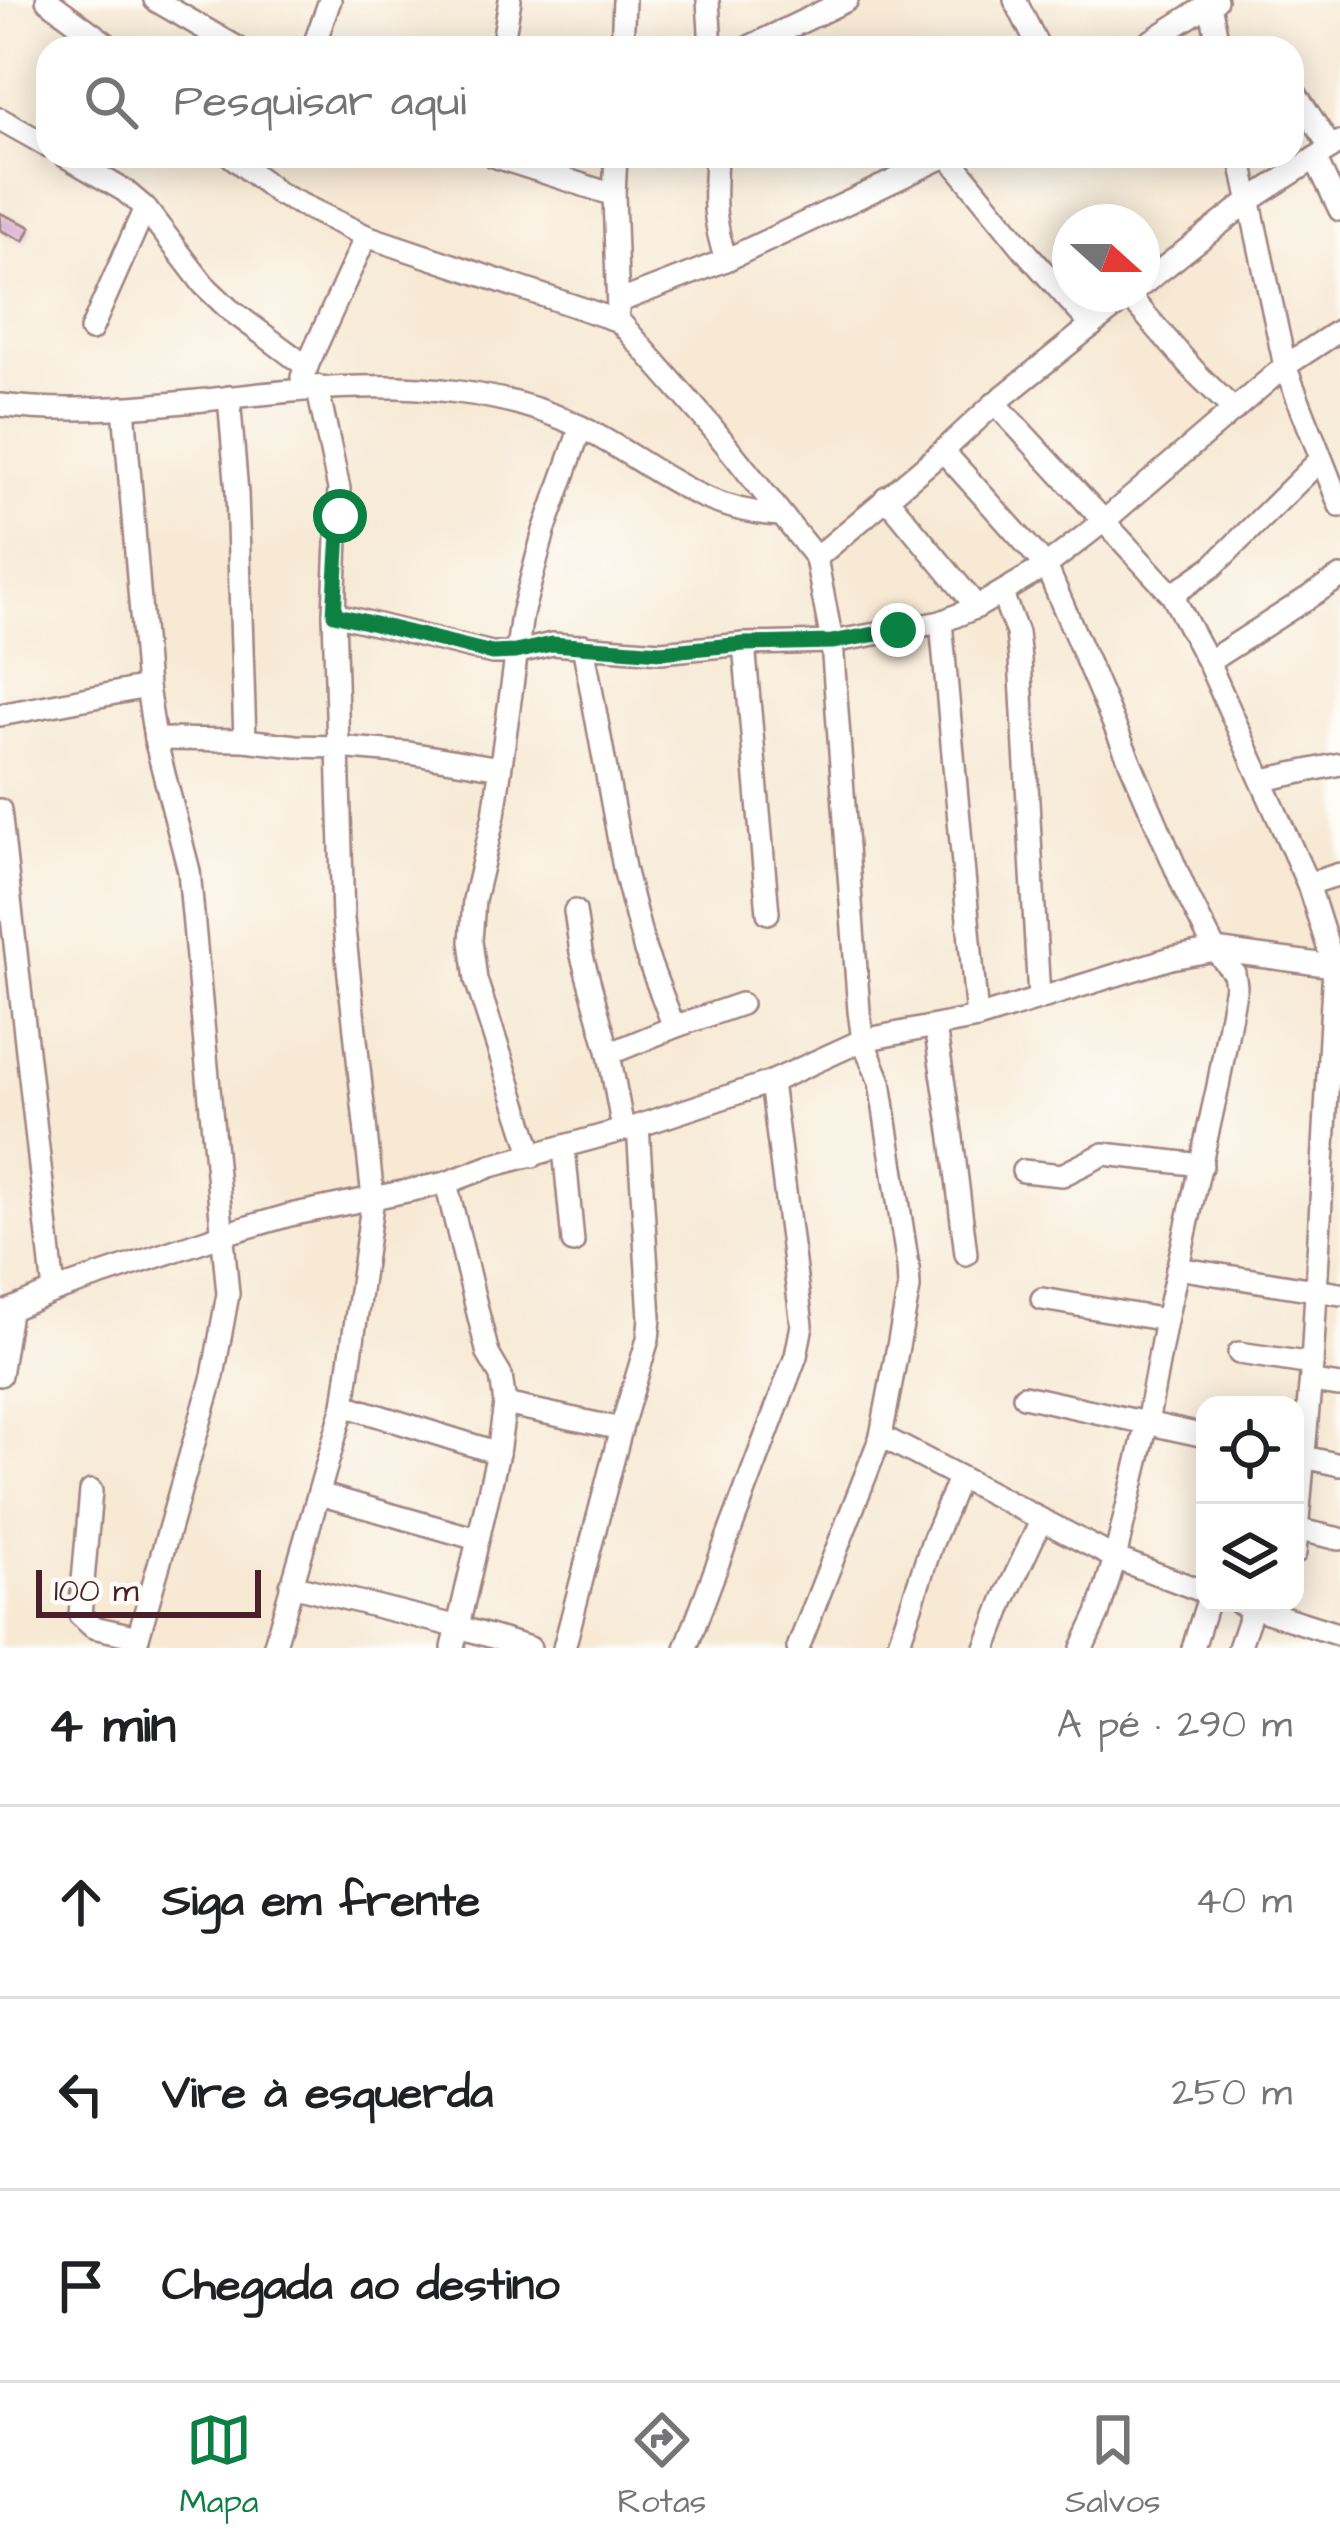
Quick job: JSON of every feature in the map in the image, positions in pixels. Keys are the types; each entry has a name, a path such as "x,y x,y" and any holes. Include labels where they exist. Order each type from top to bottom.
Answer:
{"street":[{"path":"47,0 96,36"},
{"path":"155,0 217,36"},
{"path":"317,36 330,0"},
{"path":"504,36 509,0"},
{"path":"622,36 624,0"},
{"path":"708,0 710,36"},
{"path":"772,36 847,0"},
{"path":"1015,0 1033,36"},
{"path":"1158,36 1212,1 1217,36"},
{"path":"1304,109 1328,150 1340,210"},
{"path":"0,119 36,139"},
{"path":"86,168 145,208 204,285 307,381 339,489 334,614 343,919 373,1198 344,1405 274,1648"},
{"path":"246,168 279,194 366,236 618,312 816,558 832,642 859,1011 863,1040 880,1082 909,1288 881,1436 798,1648"},
{"path":"530,168 614,195"},
{"path":"615,168 618,312"},
{"path":"715,168 715,226 726,260"},
{"path":"618,312 916,168"},
{"path":"946,168 1092,326"},
{"path":"1243,168 1285,366 1340,506"},
{"path":"1160,271 1300,168"},
{"path":"91,330 145,208"},
{"path":"307,381 366,236"},
{"path":"816,558 944,452 994,403 1109,312"},
{"path":"1144,312 1234,410"},
{"path":"334,614 481,652 515,652 552,644 661,652 832,642 941,622 1002,594 1046,566 1285,366 1340,330"},
{"path":"0,405 65,410 124,407 229,397 307,381 461,392 542,411 581,427 718,505 780,515"},
{"path":"229,397 245,740"},
{"path":"994,403 1172,595 1263,780 1337,966 1331,1205 1315,1291 1304,1426"},
{"path":"91,1491 80,1615 93,1627 136,1642 213,1376 228,1294 189,871 146,687 124,407"},
{"path":"533,1156 476,980 471,940 522,614 544,531 581,427"},
{"path":"944,452 1046,566 1186,892 1214,950 1234,973 1236,986 1147,1423 1115,1558 1082,1648"},
{"path":"1172,595 1212,566 1321,459"},
{"path":"886,497 977,607"},
{"path":"1208,662 1340,577"},
{"path":"1002,594 1017,633 1020,659 1039,998"},
{"path":"941,622 977,1018"},
{"path":"744,644 768,913"},
{"path":"583,645 624,868 645,951 674,1027"},
{"path":"0,715 146,687"},
{"path":"155,739 338,747 500,768"},
{"path":"1263,780 1340,764"},
{"path":"0,810 54,1291"},
{"path":"1308,884 1340,874"},
{"path":"564,1648 650,1318 630,1127 581,952 575,911"},
{"path":"0,1375 5,1313 54,1291 224,1234 290,1215 446,1183 771,1082 863,1040 977,1018 1171,958 1214,950 1337,966"},
{"path":"609,1054 740,1004"},
{"path":"935,1027 966,1254"},
{"path":"686,1648 796,1356 802,1325 771,1082"},
{"path":"563,1148 573,1242"},
{"path":"1023,1171 1062,1175 1104,1154 1202,1165"},
{"path":"446,1183 505,1404 456,1637"},
{"path":"1178,1268 1340,1294"},
{"path":"1042,1299 1166,1320"},
{"path":"1239,1353 1311,1373 1340,1387"},
{"path":"1024,1396 1196,1434"},
{"path":"505,1404 621,1429"},
{"path":"344,1405 498,1453"},
{"path":"881,1436 1115,1558 1196,1589"},
{"path":"1304,1457 1340,1465"},
{"path":"897,1648 959,1478"},
{"path":"319,1493 477,1539"},
{"path":"986,1648 1041,1521"},
{"path":"1304,1531 1340,1539"},
{"path":"291,1585 456,1637 530,1648"},
{"path":"1193,1648 1204,1612"},
{"path":"1239,1648 1245,1612"},
{"path":"1290,1612 1335,1639"}],"building":[{"path":"0,213 31,227 24,241 0,230"}],"route":[{"path":"340,516 334,614 481,652 515,652 552,644 661,652 832,642 898,630"}]}
